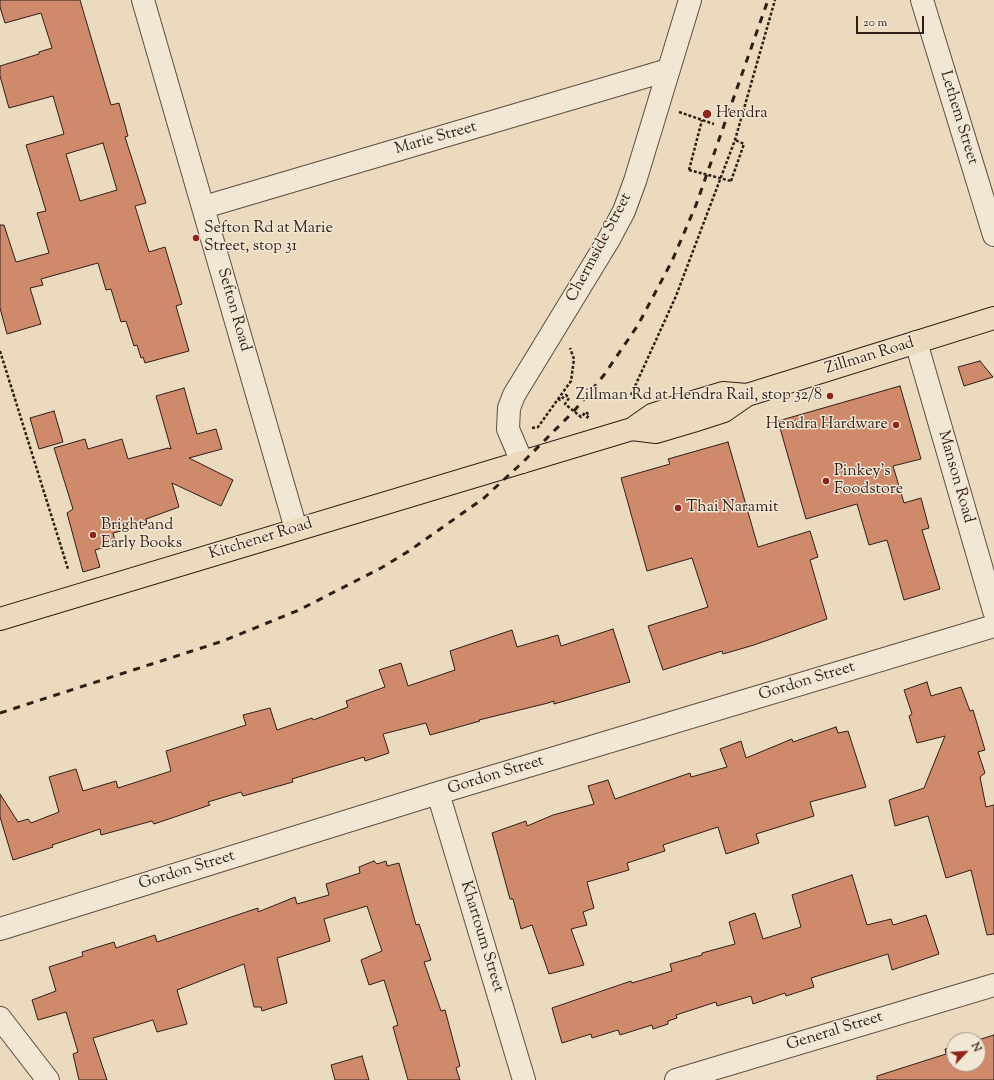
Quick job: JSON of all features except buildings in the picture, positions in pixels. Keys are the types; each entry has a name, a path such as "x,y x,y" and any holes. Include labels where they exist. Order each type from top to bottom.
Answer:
{"main road":[{"name":"Zillman Road","path":"522,462 632,429 656,432 693,421 724,411 747,395 994,318"},
{"name":"Kitchener Road","path":"0,618 522,462"}],"street":[{"name":"Sefton Road","path":"143,0 204,206 296,529"},
{"name":"Chermside Street","path":"522,462 508,429 509,408 514,395 608,241 624,211 635,181 690,0"},
{"name":"Lethem Street","path":"922,0 994,235"},
{"name":"Marie Street","path":"204,206 668,70"},
{"name":"Manson Road","path":"916,342 994,611"},
{"name":"Gordon Street","path":"0,929 438,793 994,626"},
{"name":"Khartoum Street","path":"438,793 524,1080"},
{"name":"General Street","path":"676,1080 994,985"},
{"path":"0,1018 48,1080"}],"path":[{"path":"631,396 676,296 735,140 776,0"},
{"path":"679,111 714,124"},
{"path":"702,120 689,170 731,181 744,144 735,140"},
{"path":"528,428 538,427 572,381 574,359 560,321"},
{"path":"0,351 68,569"},
{"path":"558,398 560,400 566,395 569,398 564,404 581,417 586,412 589,415 586,419 588,420"}],"railway":[{"path":"0,713 223,641 299,610 381,568 409,551 484,498 524,461 574,411 604,375 638,325 672,261 696,205 768,0"}],"place":[{"name":"Hendra","path":"707,114"},
{"name":"Sefton Rd at Marie Street, stop 31","path":"196,238"},
{"name":"Zillman Rd at Hendra Rail, stop 32/8","path":"830,396"},
{"name":"Hendra Hardware","path":"896,425"},
{"name":"Pinkey's Foodstore","path":"826,481"},
{"name":"Thai Naramit","path":"678,508"},
{"name":"Bright and Early Books","path":"93,535"}]}
